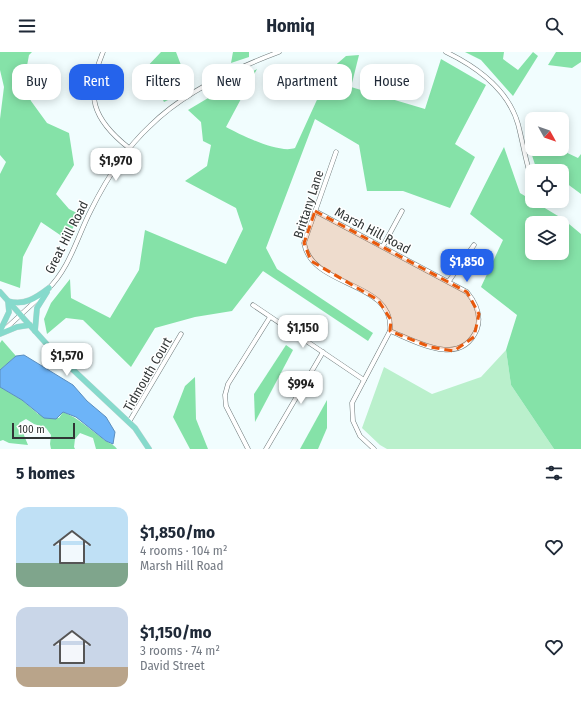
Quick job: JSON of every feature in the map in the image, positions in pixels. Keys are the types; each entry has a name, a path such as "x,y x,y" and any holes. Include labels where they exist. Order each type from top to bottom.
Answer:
{"main road":[{"path":"8,301 16,303 26,302 35,299 49,288"},
{"path":"35,331 37,308 49,288"},
{"path":"0,292 63,361 129,422 149,449"},
{"path":"0,333 8,312 8,301"},
{"path":"0,333 17,327 30,325"}],"street":[{"path":"103,52 94,73 93,88 95,105 101,121 114,136 129,148"},
{"path":"262,52 264,57"},
{"name":"Great Hill Road","path":"0,333 57,281 73,252 90,212 107,180 129,148 154,122 176,105 214,82 264,57 279,52"},
{"path":"446,52 466,62 487,76 504,97 518,123 526,164"},
{"name":"Brittany Lane","path":"336,152 304,243 308,257 320,268 378,300 387,311 391,320 390,331"},
{"name":"Marsh Hill Road","path":"315,211 449,281 467,292 475,302 479,314 478,326 474,337 464,345 454,350 443,350 390,331"},
{"path":"383,246 402,211"},
{"path":"449,281 474,245"},
{"path":"253,304 364,380"},
{"path":"248,449 226,406 225,395 228,384 270,317"},
{"path":"374,449 360,436 354,421 352,403 390,331"},
{"name":"Tidmouth Court","path":"129,422 181,334"},
{"path":"266,449 323,352"}],"highlighted area":[{"path":"315,211 467,292 479,314 474,337 454,351 430,347 390,331 391,320 378,300 311,261 304,243"}],"green space":[{"path":"0,52 32,52 29,55 27,64 12,64 12,100 31,100 47,123 69,133 74,165 56,194 69,209 81,215 66,239 41,222 23,257 20,288 0,281 0,174 6,162 0,155 0,119 4,87 0,70"},
{"path":"161,52 176,52 181,64 150,64"},
{"path":"233,52 249,52 249,57 231,63"},
{"path":"465,52 504,52 503,59 518,70 533,52 538,56 513,96 481,60"},
{"path":"556,52 581,52 581,62 572,68 548,65"},
{"path":"359,55 352,83 352,64 337,64 346,56"},
{"path":"441,59 486,85 455,144 475,157 450,208 403,191 367,191 359,145 315,119 266,248 277,269 373,333 368,341 263,271 232,311 195,317 155,328 131,367 83,320 66,318 47,334 44,319 51,303 70,279 71,298 110,318 139,270 145,230 226,264 243,229 236,208 185,181 207,166 211,145 203,141 201,122 188,110 205,100 240,100 226,127 260,143 280,148 295,148 317,100 352,100 352,87 360,90 360,100 395,100 425,109"},
{"path":"504,147 520,193 525,196 525,208 545,208 558,216 525,216 525,260 569,260 569,224 581,234 581,449 554,449 511,385 506,350 517,315 481,287 503,240 470,214"},
{"path":"569,154 578,158 581,154 581,194 569,185 569,164 535,164 532,156 569,156"},
{"path":"2,340 16,356 0,370 0,343"},
{"path":"286,345 293,350 255,422 254,394"},
{"path":"506,350 511,385 554,449 387,449 380,445 362,428 384,367 432,394 481,377"},
{"path":"195,377 196,419 208,449 190,449 173,417 185,386"},
{"path":"0,387 22,400 38,414 59,418 63,412 69,415 84,424 104,440 114,445 117,449 96,449 93,438 80,433 75,439 75,449 51,449 51,435 46,428 34,424 26,419 19,423 28,445 9,443 3,440 0,441"},
{"path":"327,400 327,428 318,449 300,449"}],"water":[{"path":"24,355 73,385 87,401 106,417 115,432 113,444 106,441 76,417 63,412 56,419 44,418 22,400 0,387 0,370 16,356"}]}
